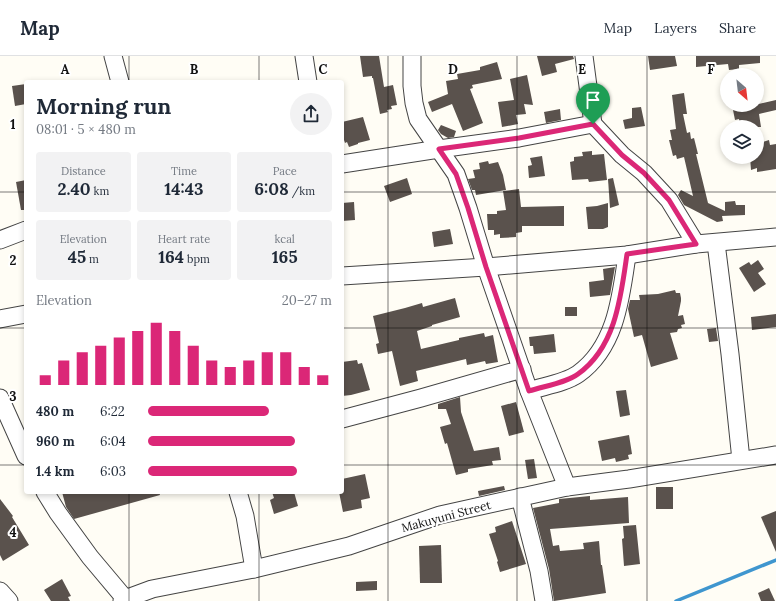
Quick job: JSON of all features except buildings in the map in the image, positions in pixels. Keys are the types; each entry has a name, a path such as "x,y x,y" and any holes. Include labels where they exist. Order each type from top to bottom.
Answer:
{"street":[{"path":"114,56 120,80"},
{"path":"304,56 308,80"},
{"path":"412,56 412,86 418,119 456,174 486,267 529,391 566,487"},
{"path":"584,56 593,124 622,155 644,173 669,200 696,244"},
{"path":"344,164 519,138 593,124"},
{"path":"0,240 24,231"},
{"path":"344,276 486,267 627,254 696,244 776,237"},
{"path":"716,243 730,354 741,460"},
{"path":"529,391 567,380 578,374 587,367 602,348 616,316 622,292 627,254"},
{"path":"0,319 24,314"},
{"path":"344,417 522,370"},
{"path":"0,398 24,452"},
{"name":"Makuyuni Street","path":"125,600 152,589 254,569 349,546 440,516 520,497 566,487 629,479 776,455"},
{"path":"46,494 90,557 125,600"},
{"path":"239,494 245,516 254,569"},
{"path":"520,497 544,601"},
{"path":"0,591 9,601"}],"waterway":[{"path":"676,601 776,560"}],"route":[{"path":"593,124 622,155 644,173 669,200 696,244 627,254 622,292 616,316 602,348 587,367 578,374 567,380 529,391 486,267 456,174 439,149 519,138 593,124"}]}
